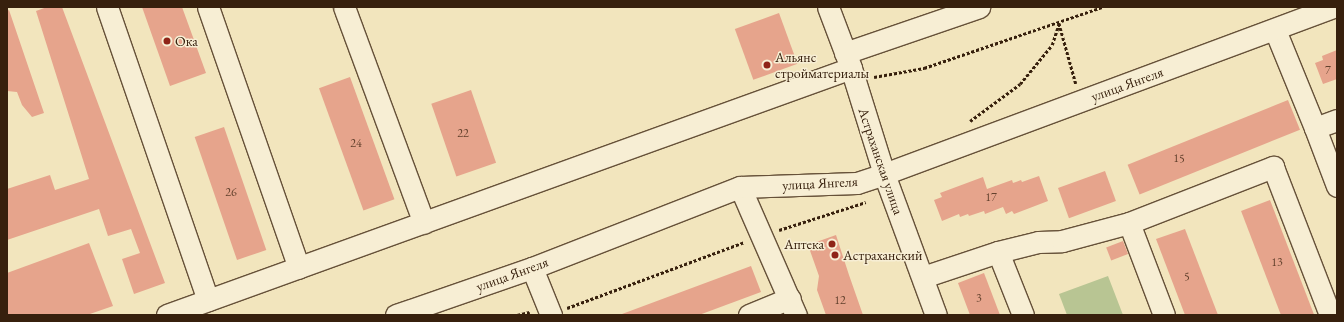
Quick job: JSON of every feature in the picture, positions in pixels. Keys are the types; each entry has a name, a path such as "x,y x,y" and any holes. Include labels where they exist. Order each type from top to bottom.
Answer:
{"street":[{"path":"107,7 208,300"},
{"path":"208,7 299,268"},
{"path":"344,7 424,223"},
{"name":"Астраханская улица","path":"828,7 854,66 884,174 936,315"},
{"path":"167,315 854,66 979,7"},
{"name":"улица Янгеля","path":"396,315 532,268 740,187 857,183 1275,30 1310,11 1332,7"},
{"path":"1275,30 1337,186"},
{"path":"1315,128 1337,120"},
{"path":"922,277 998,252 1038,242 1062,241 1129,223 1273,167 1330,315"},
{"path":"740,187 793,306 749,315"},
{"path":"1129,223 1164,315"},
{"path":"998,252 1022,315"},
{"path":"532,268 551,315"}],"path":[{"path":"854,66 924,68 1102,7"},
{"path":"1059,23 1081,101"},
{"path":"967,126 971,120 1020,84 1052,45 1059,23"},
{"path":"517,315 527,311 551,315 762,236 866,202"}],"green space":[{"path":"1108,276 1123,315 1067,315 1059,294"}],"building":[{"path":"47,7 62,7 165,283 134,294 122,259 140,253 131,229 108,236 99,209 7,240 7,189 50,175 55,190 89,179 36,11"},
{"path":"142,7 182,7 206,73 170,86"},
{"path":"9,10 44,113 32,117 22,105 17,92 7,91 7,11"},
{"path":"779,13 797,64 753,80 735,29"},
{"path":"1337,50 1337,79 1323,84 1315,63 1323,60 1322,56"},
{"path":"350,77 394,199 363,210 319,88"},
{"path":"471,90 496,163 456,176 431,104"},
{"path":"1288,100 1300,130 1140,194 1128,165"},
{"path":"224,127 266,250 237,260 195,137"},
{"path":"1105,171 1116,201 1069,218 1058,188"},
{"path":"1039,176 1048,201 1014,214 1012,211 1006,214 1003,207 985,214 984,211 969,216 968,214 960,217 959,214 942,221 934,200 942,197 940,193 983,177 987,189 1012,180 1013,183 1021,180 1022,182"},
{"path":"1270,200 1314,315 1281,315 1241,211"},
{"path":"1185,229 1218,315 1185,315 1156,239"},
{"path":"836,235 863,315 826,315 817,290 819,276 808,245"},
{"path":"1123,241 1128,254 1111,261 1106,247"},
{"path":"89,243 113,306 87,315 7,315 7,273"},
{"path":"751,266 761,292 699,315 622,315 622,314"},
{"path":"984,273 1000,315 970,315 958,283"}],"place":[{"name":"Ока","path":"167,41"},
{"name":"Альянс стройматериалы","path":"767,65"},
{"name":"Аптека","path":"832,244"},
{"name":"Астраханский","path":"835,255"}]}
